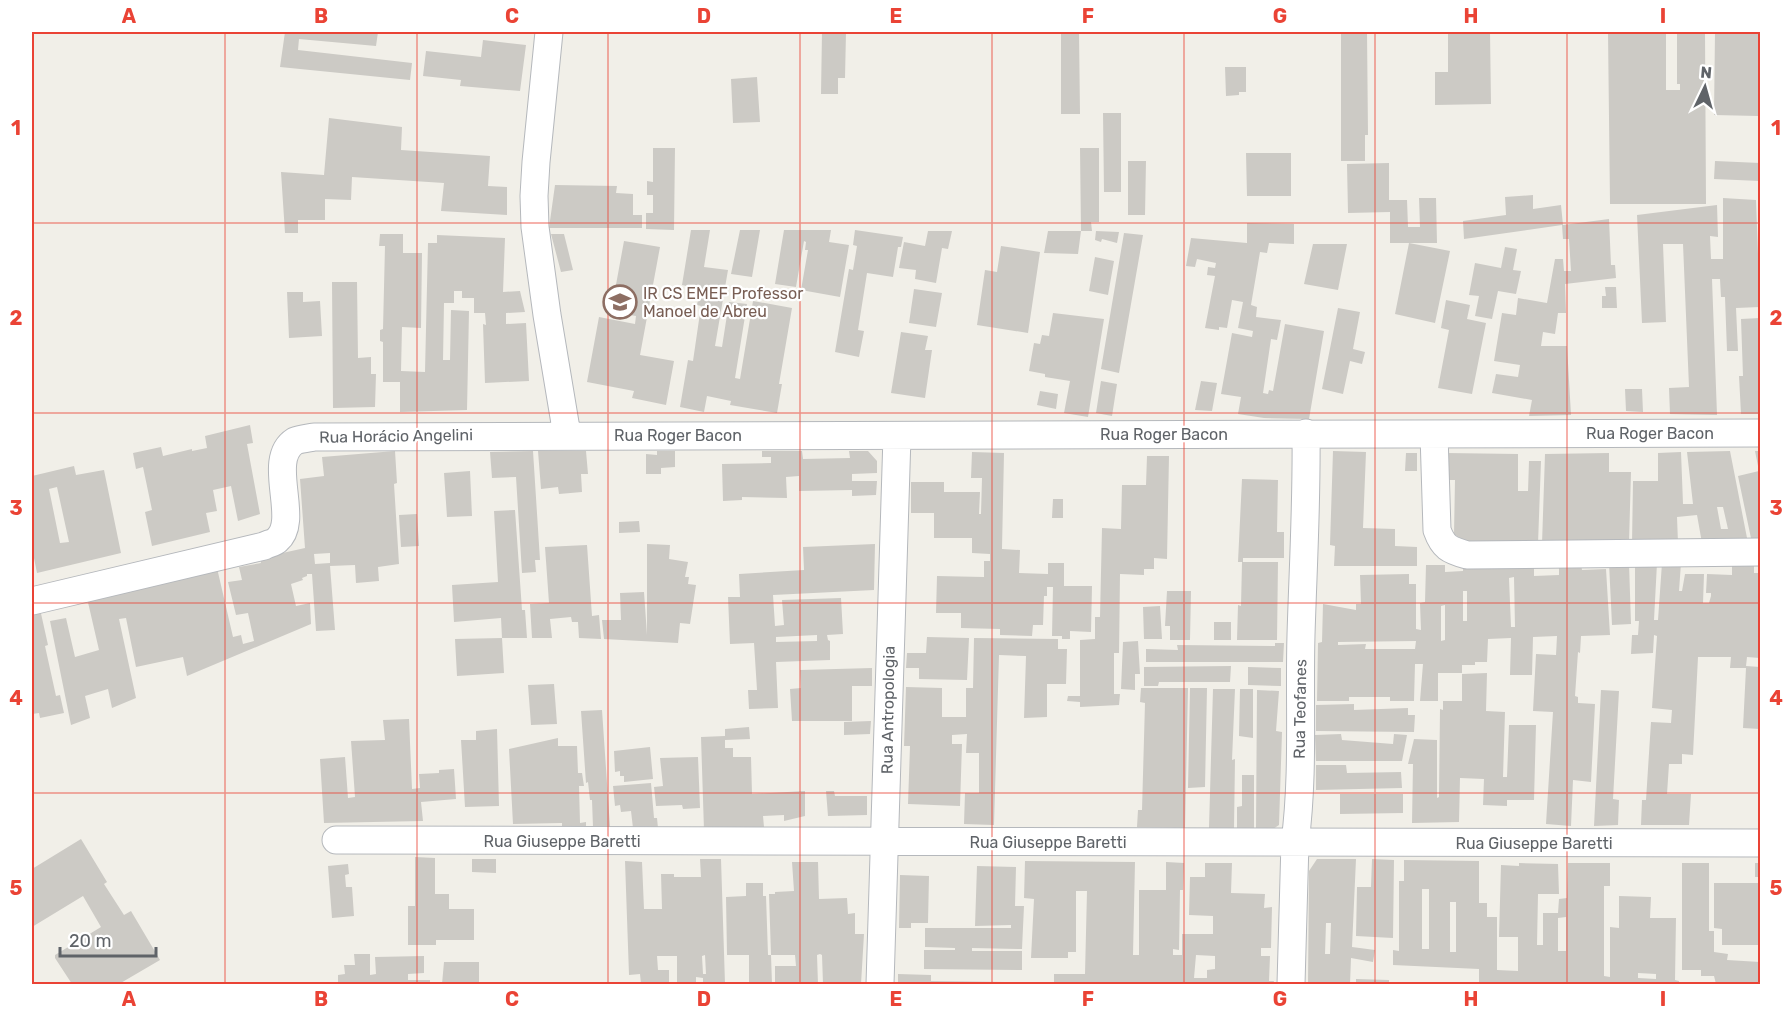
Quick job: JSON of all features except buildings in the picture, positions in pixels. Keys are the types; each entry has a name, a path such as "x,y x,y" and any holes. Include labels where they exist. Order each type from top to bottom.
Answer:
{"street":[{"path":"549,32 536,162 535,228 567,435"},
{"name":"Rua Roger Bacon","path":"567,435 1761,433"},
{"name":"Rua Teofanes","path":"1291,984 1294,842 1299,788 1301,635 1307,486 1306,434"},
{"path":"1434,434 1437,530 1441,540 1451,551 1467,555 1761,552"},
{"name":"Rua Horácio Angelini","path":"32,601 264,546 277,540 283,531 285,519 282,469 286,452 295,442 314,437 567,435"},
{"name":"Rua Antropologia","path":"880,984 897,436"},
{"name":"Rua Giuseppe Baretti","path":"336,840 1761,843"}],"place":[{"name":"IR CS EMEF Professor Manoel de Abreu","path":"620,302"}]}
